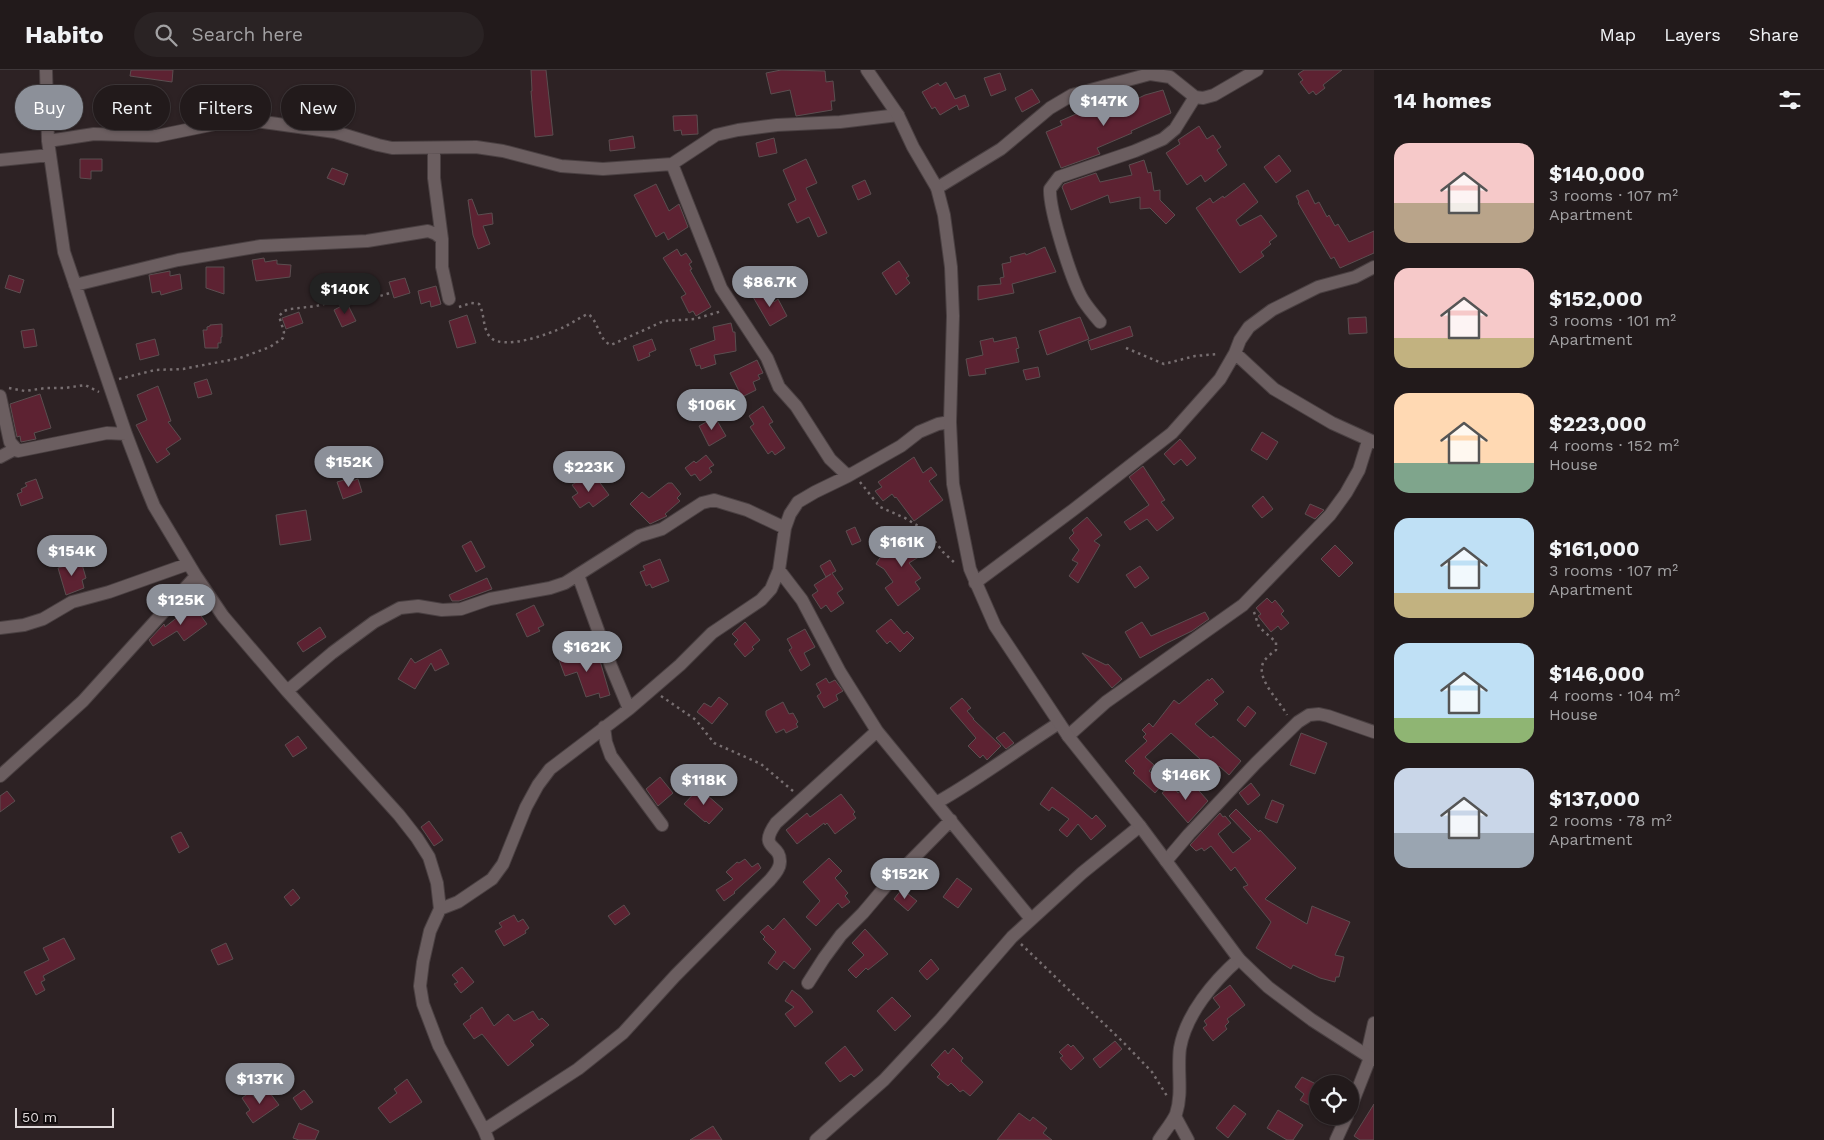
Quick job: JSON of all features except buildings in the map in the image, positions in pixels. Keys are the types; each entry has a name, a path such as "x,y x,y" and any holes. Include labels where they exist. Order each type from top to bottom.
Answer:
{"street":[{"path":"46,70 48,141 64,252 126,434 154,506 188,564 223,616 287,691 399,815 418,838 429,857 438,883 440,909 430,931 423,962 420,986 423,1004 439,1046 486,1135 578,1069 623,1033 675,976 770,880 780,862 778,855 769,843 769,833 776,824 877,731"},
{"path":"867,70 898,115 913,147 937,188 944,215 953,316 950,422 953,484 970,569 995,626 1068,736 1140,826 1239,959 1268,986 1312,1020 1372,1059"},
{"path":"937,188 1001,148 1050,108 1072,95 1150,74 1170,77 1195,97 1202,98 1214,95 1257,70"},
{"path":"1100,322 1082,299 1074,278 1053,212 1050,189 1059,177 1135,151 1163,138 1175,129 1195,97"},
{"path":"48,141 94,134 157,136 220,124 256,121 335,132 392,148 454,146 485,148 503,150 561,166 603,169 672,164 716,135 738,130 778,125 840,122 898,115"},
{"path":"434,148 434,178 442,239 442,267 449,299"},
{"path":"0,160 50,155"},
{"path":"672,164 721,288 767,358 779,387 796,406 830,459 850,474"},
{"path":"75,285 178,260 261,246 367,241 428,231 442,239"},
{"path":"975,581 1074,510 1172,433 1220,379 1236,353 1240,340 1249,327 1272,310 1318,287 1355,277 1374,267"},
{"path":"1068,736 1106,702 1247,601 1330,515 1346,493 1371,442 1303,408 1274,389 1236,353"},
{"path":"2,391 8,436 15,449 20,451 107,433 126,434"},
{"path":"440,909 458,902 492,879 503,864 526,807 538,785 550,769 630,709 680,665 712,633 761,600 771,589 779,570 785,528 790,514 798,502 900,446 919,432 938,424 950,422"},
{"path":"0,458 15,449"},
{"path":"287,691 332,653 374,622 400,608 418,606 442,610 461,609 490,598 550,588 565,583 639,536 662,529 702,503 714,500 747,510 785,528"},
{"path":"0,628 24,625 43,619 72,602 108,592 188,564"},
{"path":"779,570 802,600 840,672 877,731 1031,919"},
{"path":"578,575 611,666 630,709"},
{"path":"0,776 83,701 196,576"},
{"path":"1166,861 1256,763 1308,715 1319,714 1341,719 1374,732"},
{"path":"936,803 963,788 1019,748 1059,723"},
{"path":"604,727 606,742 611,756 662,826"},
{"path":"808,983 841,935 951,820"},
{"path":"816,1140 884,1080 941,1020 1012,937 1082,873 1140,826"},
{"path":"1159,1140 1175,1116 1179,1101 1180,1048 1187,1025 1212,984 1239,959"},
{"path":"1359,1089 1372,1059 1369,1045 1374,1023"},
{"path":"1175,1116 1188,1140"},
{"path":"1336,1140 1343,1125"}],"path":[{"path":"108,382 155,370 183,369 240,358 270,347 283,338 284,332 279,316 284,311 316,306 356,296 380,296 390,293"},
{"path":"449,299 452,305 457,307 471,303 479,304 486,332 492,339 502,344 550,333 588,314 592,317 604,341 611,345 664,321 695,320 733,307"},
{"path":"1126,348 1164,364 1195,356 1236,353"},
{"path":"2,391 25,391 85,385 115,402"},
{"path":"850,474 880,507 924,528 961,570 975,581"},
{"path":"1247,601 1253,610 1259,627 1276,642 1276,650 1265,659 1262,668 1266,684 1281,704 1292,728"},
{"path":"651,690 696,720 714,743 761,764 803,798"},
{"path":"1012,937 1152,1072 1170,1102 1175,1116"}]}
